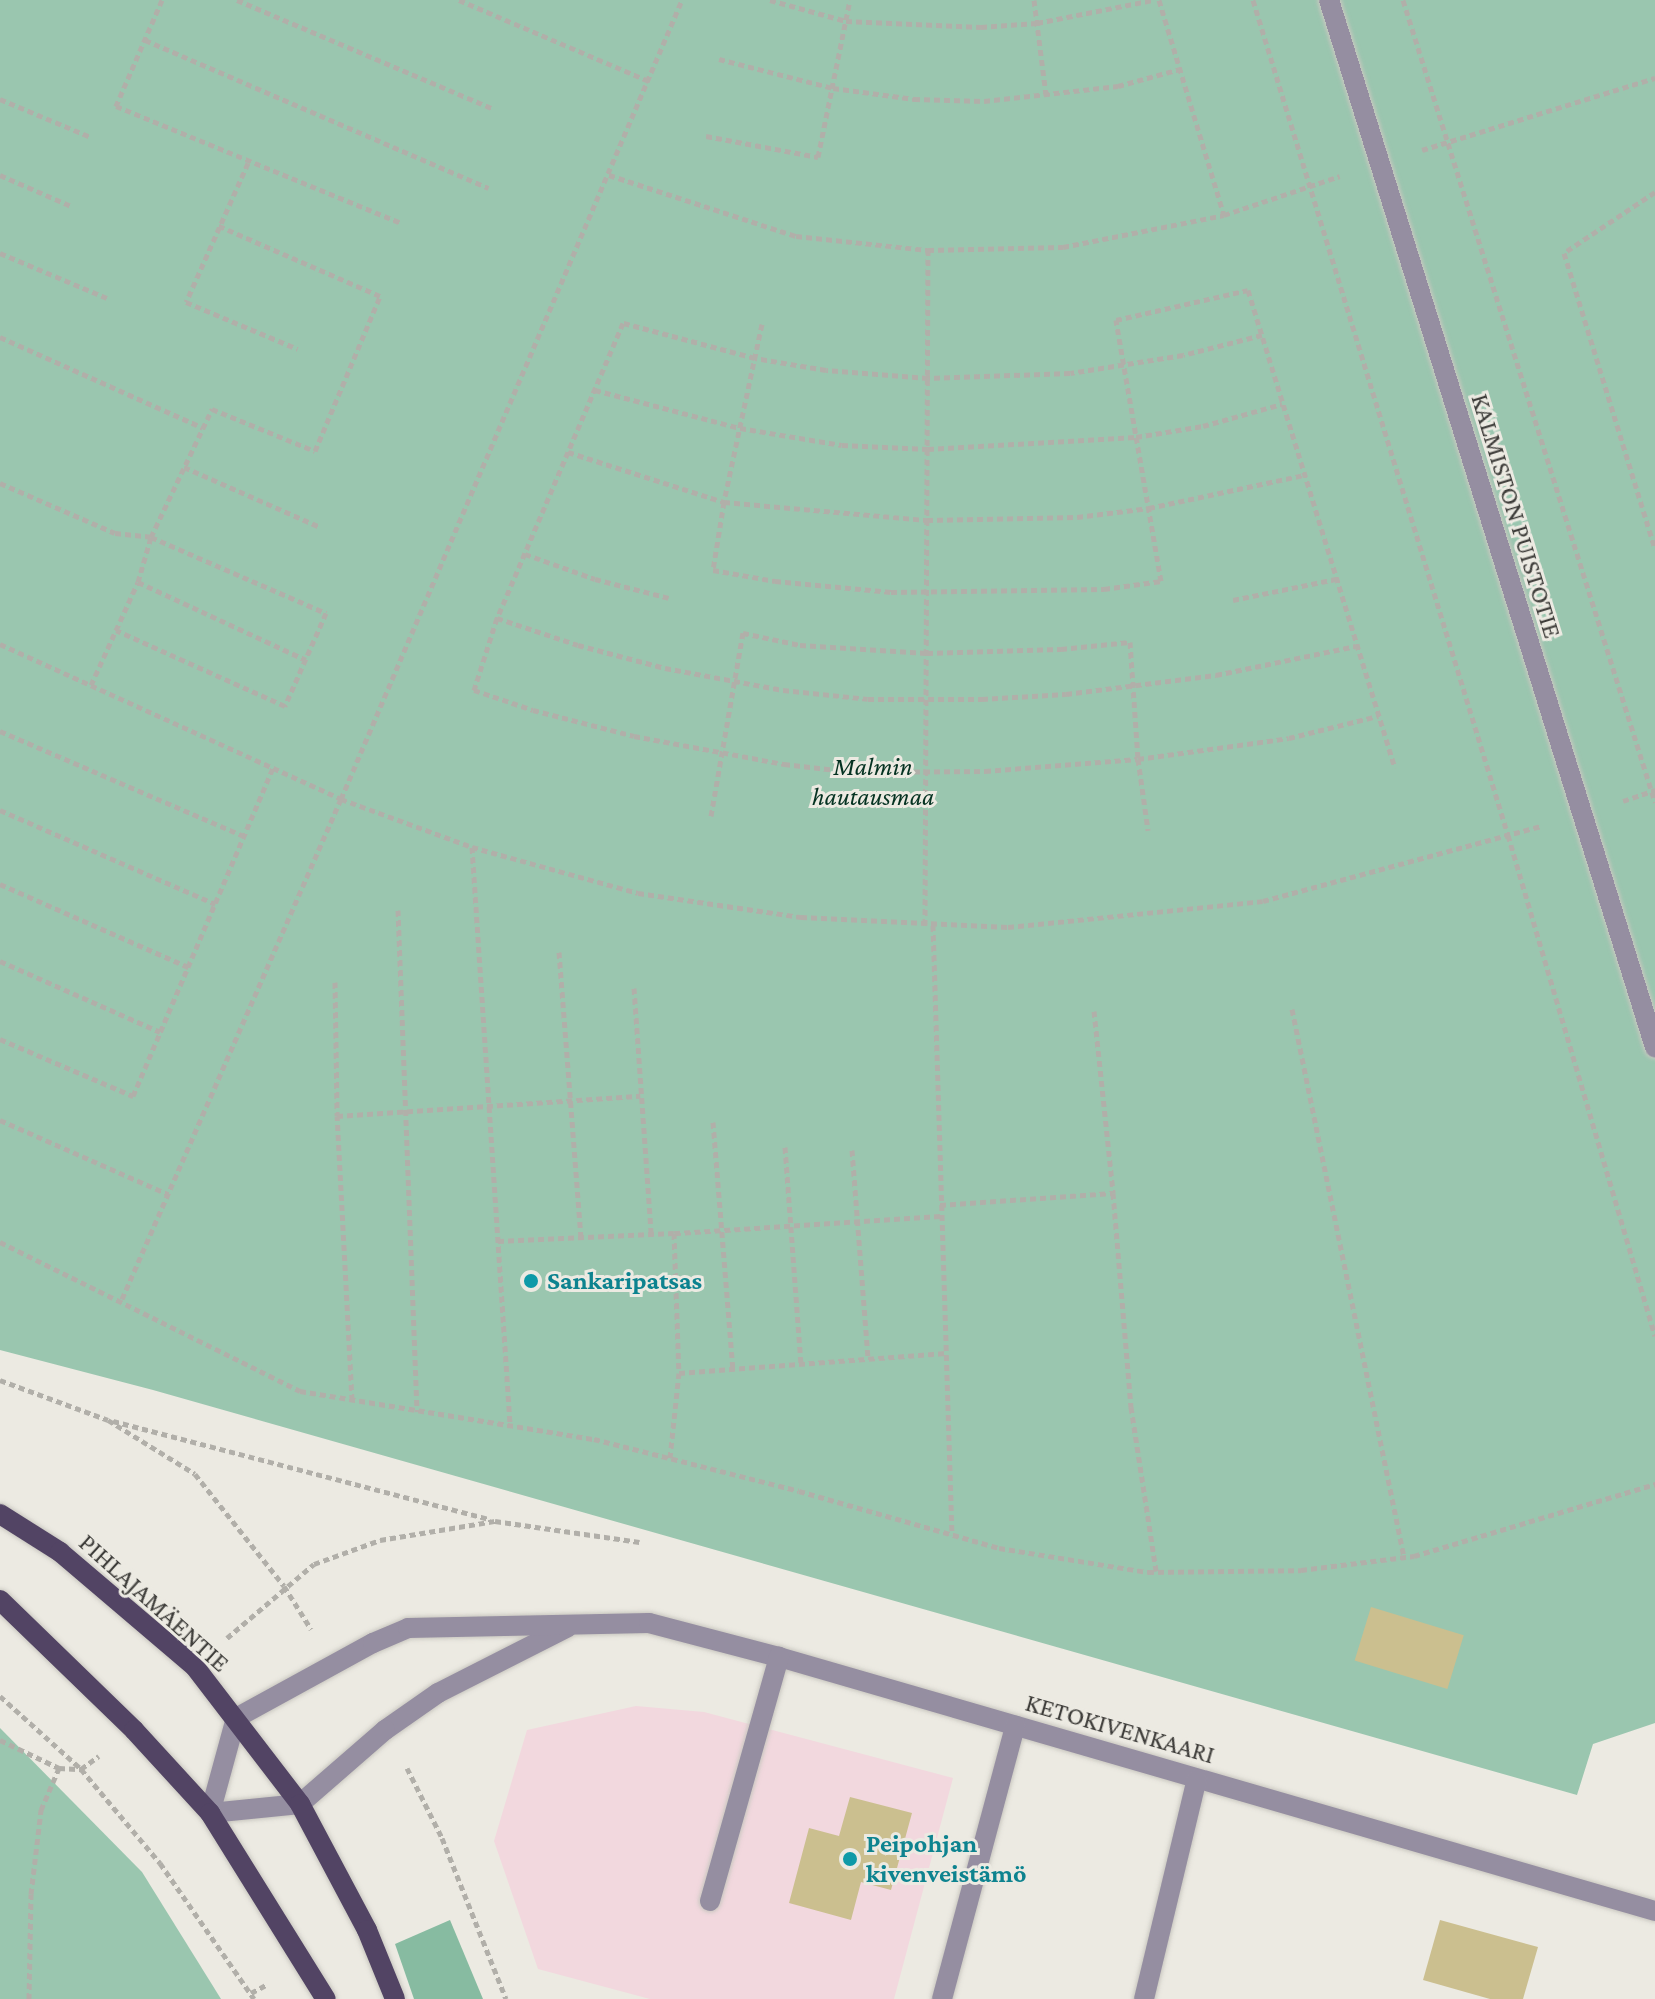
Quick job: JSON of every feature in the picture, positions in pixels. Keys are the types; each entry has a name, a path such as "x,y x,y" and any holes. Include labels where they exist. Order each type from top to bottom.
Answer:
{"main road":[{"name":"PIHLAJAMÄENTIE","path":"0,1514 60,1552 195,1667 300,1804 367,1930 395,1999"},
{"path":"0,1600 134,1730 210,1813 326,1999"}],"street":[{"name":"KALMISTON PUISTOTIE","path":"1329,0 1655,1047"},
{"name":"KETOKIVENKAARI","path":"236,1718 373,1643 408,1628 649,1623 779,1657 1655,1911"},
{"name":"KETOKIVENKAARI","path":"300,1804 385,1730 438,1693 568,1627"},
{"path":"710,1901 779,1657"},
{"path":"236,1718 210,1813 300,1804"},
{"path":"942,1999 1015,1726"},
{"path":"1144,1999 1197,1779"}],"path":[{"path":"162,0 116,106 248,163 401,223"},
{"path":"237,0 494,109"},
{"path":"459,0 649,81"},
{"path":"122,1300 341,799 682,0"},
{"path":"770,0 846,21 936,27 1037,23 1156,0 1224,215"},
{"path":"706,136 818,157 850,0"},
{"path":"1034,0 1046,95"},
{"path":"1253,0 1508,835 1655,1336"},
{"path":"1403,0 1655,802"},
{"path":"145,40 488,188"},
{"path":"719,59 833,88 914,99 984,101 1118,86 1180,69"},
{"path":"609,175 796,236 928,250 1063,247 1224,215 1308,185 1379,166 1445,141 1655,78"},
{"path":"0,99 91,137"},
{"path":"248,163 186,302 298,349"},
{"path":"0,175 71,206"},
{"path":"1655,192 1564,253 1655,549"},
{"path":"91,685 138,582 151,537 212,409 315,451 380,296 219,226"},
{"path":"925,925 928,250"},
{"path":"0,253 107,298"},
{"path":"762,324 724,502 713,570 775,581 891,592 1104,589 1161,581 1116,320 1248,290 1395,768"},
{"path":"1262,335 1183,355 1070,373 928,378 826,370 755,358 623,323 497,618 474,690 533,710 634,736 723,753 854,772 985,771 1138,759 1289,738 1378,716"},
{"path":"0,337 203,428"},
{"path":"595,390 740,428 842,445 928,449 1136,437 1203,426 1282,404"},
{"path":"568,452 724,502 927,520 1046,519 1149,508 1304,475"},
{"path":"184,467 320,527"},
{"path":"0,483 115,533 151,537 326,613 285,706 116,630"},
{"path":"525,554 595,579 669,598"},
{"path":"1233,600 1336,579"},
{"path":"138,582 306,660"},
{"path":"497,618 578,645 735,682 868,699 926,700 1066,694 1216,675 1356,646"},
{"path":"711,816 743,633 800,645 927,653 1048,650 1130,642 1138,759 1148,830"},
{"path":"0,644 341,799 472,847 638,893 801,917 1008,927 1263,901 1583,815 1653,790"},
{"path":"0,731 244,836"},
{"path":"0,1039 133,1096 273,768"},
{"path":"0,810 215,904"},
{"path":"472,847 510,1424"},
{"path":"0,884 188,967"},
{"path":"398,910 403,1111 417,1412"},
{"path":"933,925 952,1535"},
{"path":"559,952 573,1100 581,1237"},
{"path":"0,961 160,1032"},
{"path":"335,982 337,1116 352,1400"},
{"path":"634,988 651,1234"},
{"path":"1292,1009 1404,1557"},
{"path":"1094,1011 1131,1407 1156,1571"},
{"path":"337,1116 640,1096"},
{"path":"0,1120 168,1194"},
{"path":"713,1122 733,1369"},
{"path":"785,1147 788,1226 801,1364"},
{"path":"852,1150 868,1359"},
{"path":"940,1205 1113,1193"},
{"path":"498,1241 940,1216"},
{"path":"670,1458 679,1373 674,1233"},
{"path":"0,1242 300,1391 594,1439 999,1548 1156,1571 1301,1570 1404,1557 1655,1484"},
{"path":"679,1373 946,1353"},
{"path":"0,1380 108,1420 495,1521 639,1542"},
{"path":"108,1420 195,1474 284,1586"},
{"path":"228,1636 314,1564 380,1540 495,1521"},
{"path":"0,1696 81,1769 160,1863 254,1999"},
{"path":"385,1730 442,1838 506,1999"},
{"path":"0,1740 59,1768 81,1769"},
{"path":"29,1999 31,1894 41,1810 59,1768"}],"shaded area":[{"path":"636,1706 704,1712 953,1778 894,1999 650,1999 538,1969 494,1841 527,1730"}],"green space":[{"name":"Malmin hautausmaa","path":"0,0 1655,0 1655,1723 1593,1744 1577,1795 153,1390 0,1350"},
{"path":"0,1728 142,1872 221,1999 0,1999"},
{"path":"450,1920 483,1999 414,1999 395,1944"}],"building":[{"path":"1371,1607 1464,1635 1447,1689 1355,1661"},
{"name":"Peipohjan kivenveistämö","path":"850,1797 912,1813 891,1890 861,1882 851,1920 789,1903 809,1828 839,1836"},
{"path":"1440,1920 1538,1947 1523,1999 1490,1999 1423,1980"}],"place":[{"name":"Sankaripatsas","path":"531,1281"},
{"name":"Peipohjan kivenveistämö","path":"850,1859"}]}
